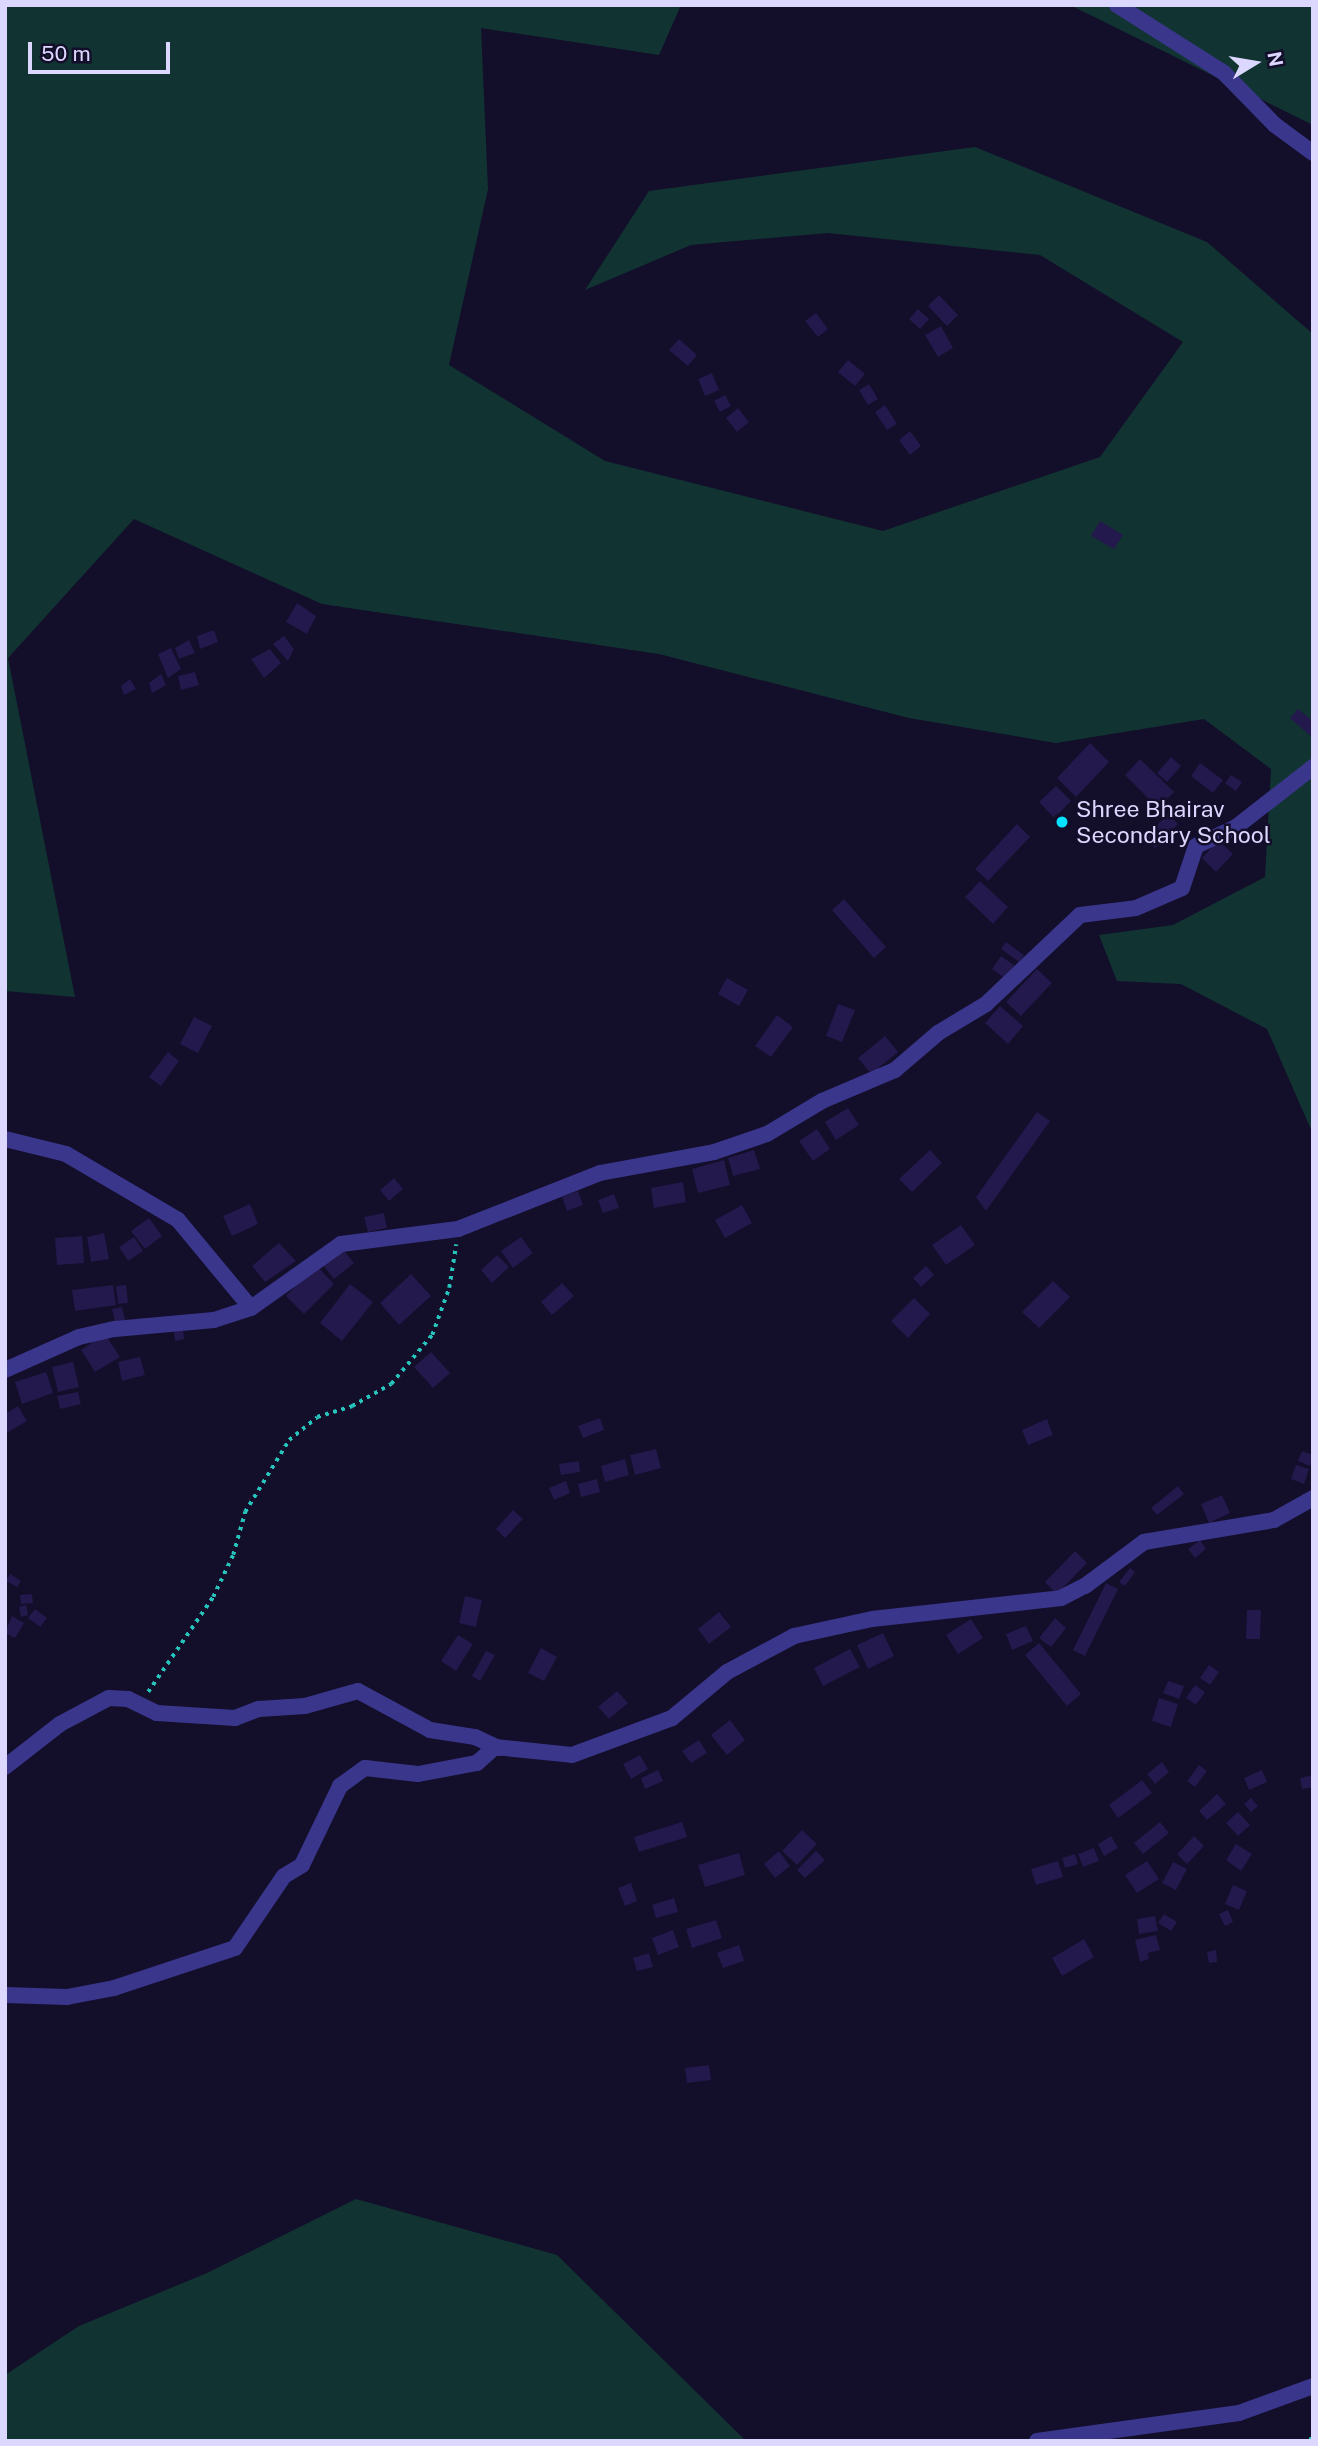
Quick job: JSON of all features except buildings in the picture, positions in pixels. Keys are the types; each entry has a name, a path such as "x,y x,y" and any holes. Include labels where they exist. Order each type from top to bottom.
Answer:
{"street":[{"path":"1116,5 1224,73 1275,125 1313,153"},
{"path":"5,1370 79,1337 126,1327 214,1320 251,1308 341,1244 458,1229 600,1173 713,1152 766,1134 822,1101 895,1070 938,1032 986,1004 1080,915 1136,908 1182,888 1196,846 1236,827 1313,767"},
{"path":"5,1139 66,1154 178,1220 251,1308"},
{"path":"5,1767 60,1724 109,1698 141,1705 157,1713 234,1718 259,1709 305,1706 358,1691 430,1730 475,1737 499,1748 572,1755 663,1723 727,1672 793,1636 872,1619 1061,1598 1086,1586 1143,1542 1274,1520 1313,1498"},
{"path":"5,1995 57,1998 114,1988 235,1948 284,1876 302,1865 340,1786 352,1773 372,1767 418,1774 477,1763 499,1748"},
{"path":"1037,2441 1239,2413 1313,2386"}],"path":[{"path":"141,1705 157,1675 212,1597 233,1555 245,1512 289,1440 317,1417 352,1406 391,1384 432,1335 449,1288 458,1229"},
{"path":"1310,2441 1313,2433"}],"green space":[{"path":"5,5 681,5 659,55 481,28 488,189 449,365 605,461 883,531 1100,457 1183,342 1040,255 828,233 691,245 585,290 649,191 975,147 1207,242 1313,334 1313,1134 1267,1029 1181,984 1117,981 1099,935 1173,925 1265,877 1271,769 1204,719 1056,743 909,718 659,654 322,604 134,519 8,658 75,997 5,991"},
{"path":"1070,5 1313,5 1313,125"},
{"path":"356,2199 557,2255 746,2441 5,2441 5,2375 79,2326 207,2273"}],"place":[{"name":"Shree Bhairav Secondary School","path":"1062,822"}]}
